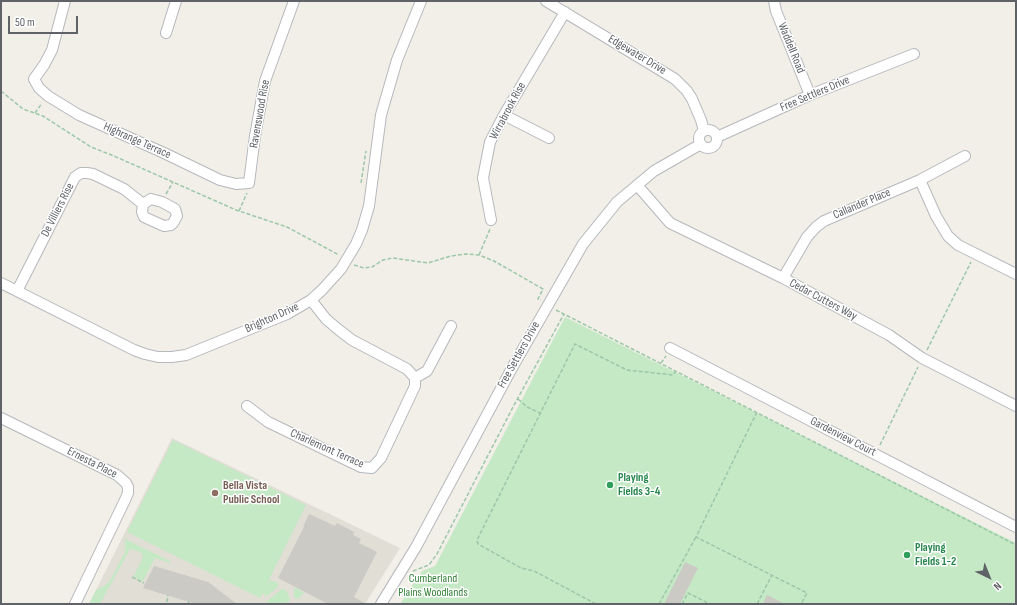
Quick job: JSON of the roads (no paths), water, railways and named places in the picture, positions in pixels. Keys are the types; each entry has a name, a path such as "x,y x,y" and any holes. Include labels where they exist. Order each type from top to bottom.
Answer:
{"street":[{"name":"Highrange Terrace","path":"65,1 52,50 34,79 39,88 48,96 79,115 220,180 236,184 249,183"},
{"path":"166,33 176,1"},
{"name":"Ravenswood Rise","path":"249,183 255,136 265,81 294,1"},
{"name":"Brighton Drive","path":"1,283 134,350 158,357 172,358 186,355 287,314 311,300 341,269 356,244 362,230 369,206 381,115 397,60 421,1"},
{"name":"Edgewater Drive","path":"546,1 675,79 687,91 692,99 704,131"},
{"name":"Waddell Road","path":"774,1 776,11 810,95"},
{"name":"Wirrabrook Rise","path":"491,220 483,178 490,142 504,115 565,12"},
{"name":"Free Settlers Drive","path":"717,137 810,95 914,54"},
{"path":"504,115 549,138"},
{"path":"704,131 714,132 717,137 716,143 713,147 707,148 701,144 699,137 704,131"},
{"name":"Free Settlers Drive","path":"381,604 416,547 512,368 583,244 596,226 617,202 637,185 654,171 701,144"},
{"name":"Callander Place","path":"783,278 806,237 824,221 920,180 951,165 965,156"},
{"name":"De Villiers Rise","path":"16,291 75,177 81,173 93,174 124,189 143,204"},
{"path":"920,180 936,216 948,236 958,245 1016,274"},
{"name":"Cedar Cutters Way","path":"637,185 670,223 783,278 889,335 922,358 1016,406"},
{"path":"311,300 326,319 352,340 407,369 415,378 427,371 451,326"},
{"name":"Gardenview Court","path":"670,348 1016,527"},
{"name":"Charlemont Terrace","path":"247,406 268,422 361,467 372,468 381,458 415,386 415,378"},
{"name":"Ernesta Place","path":"1,418 117,475 126,483 128,487 128,493 125,500 75,604"}],"place":[{"name":"Playing Fields 3-4","path":"610,485"},
{"name":"Bella Vista Public School","path":"215,493"},
{"name":"Playing Fields 1-2","path":"907,555"}],"park label":[{"name":"Cumberland Plains Woodlands","path":"433,586"}]}
